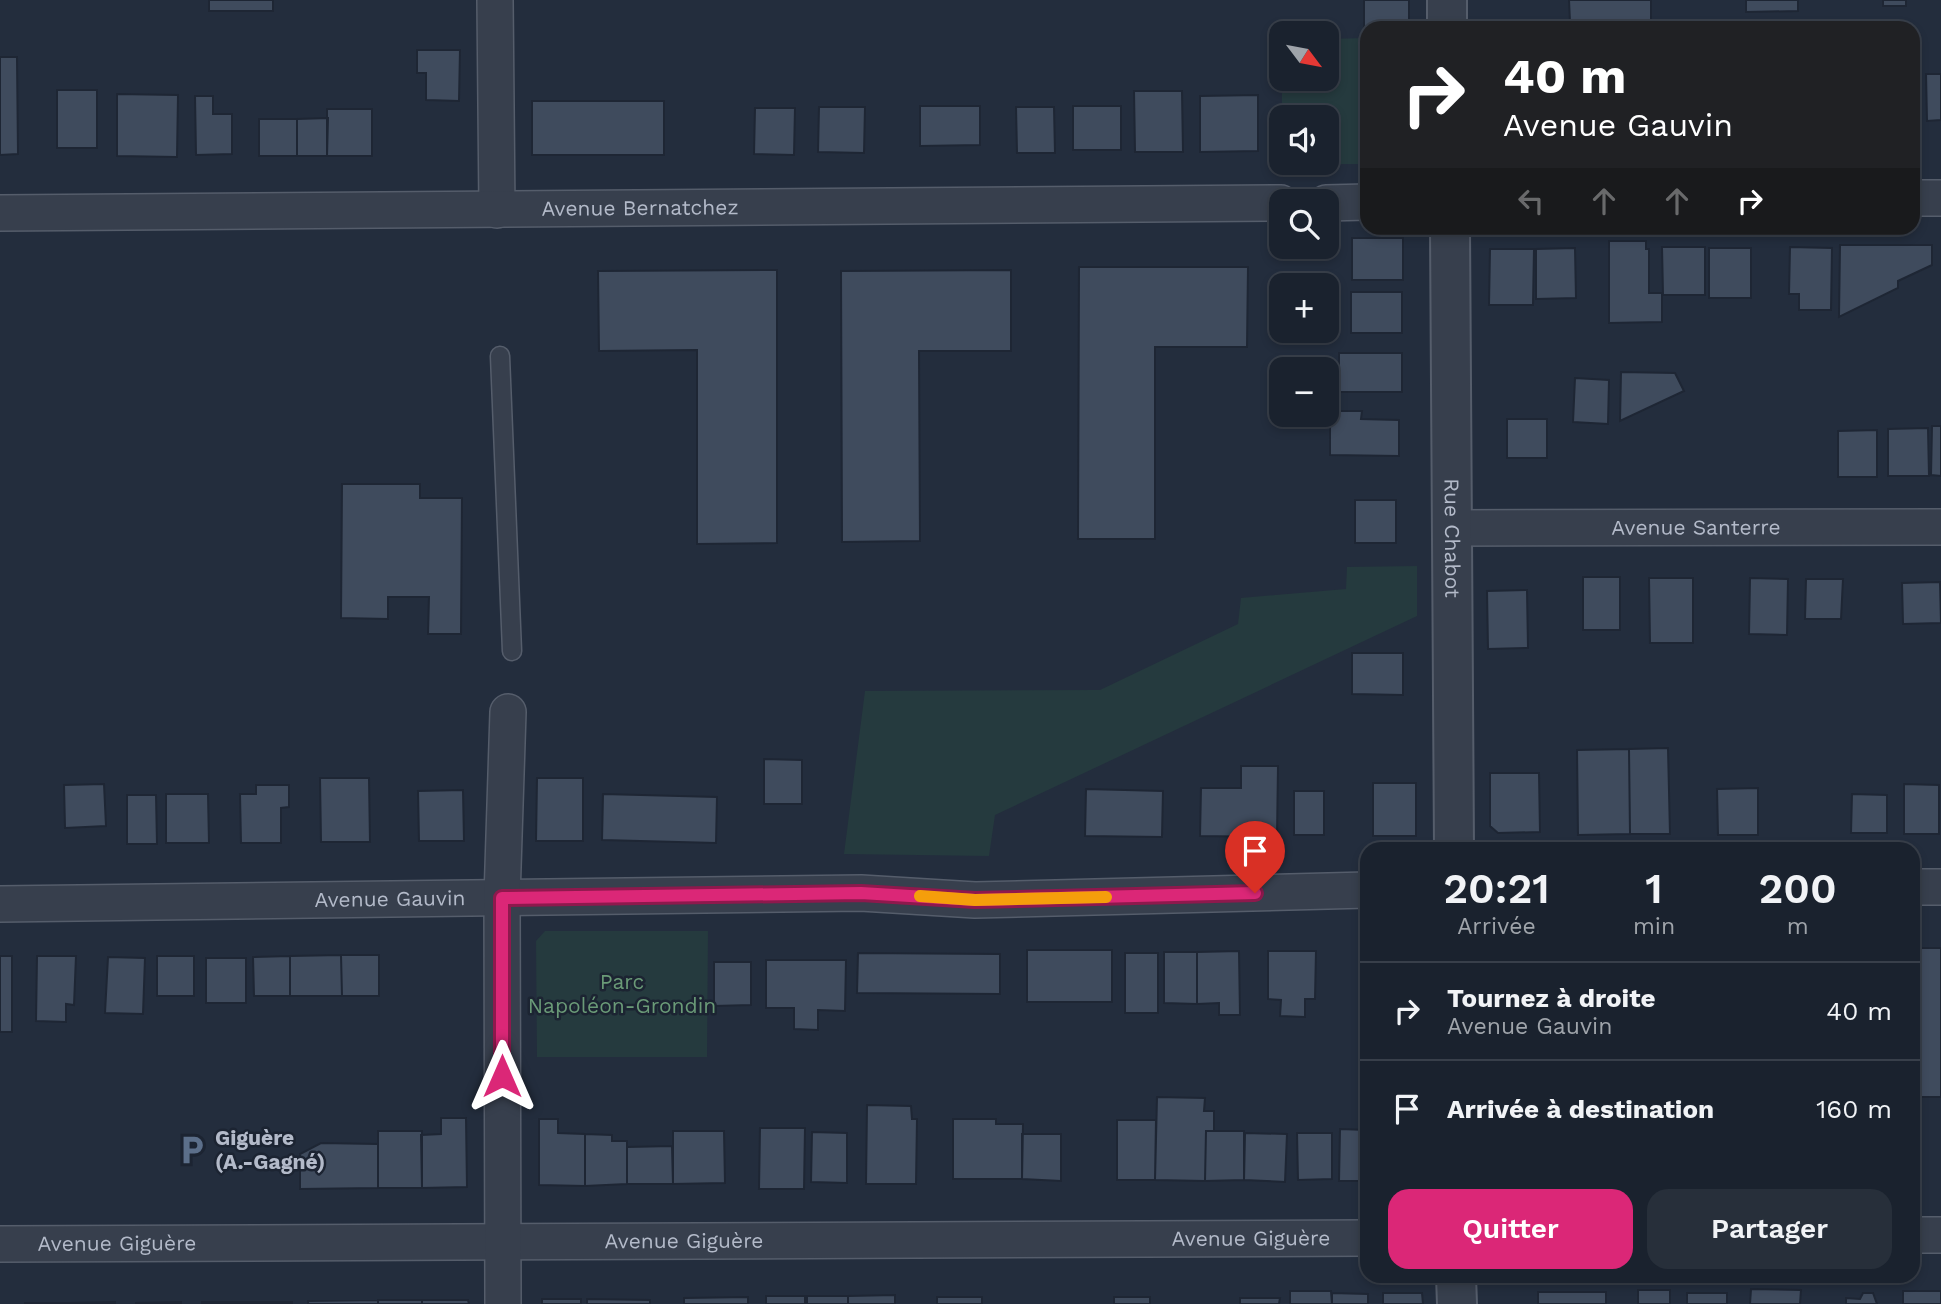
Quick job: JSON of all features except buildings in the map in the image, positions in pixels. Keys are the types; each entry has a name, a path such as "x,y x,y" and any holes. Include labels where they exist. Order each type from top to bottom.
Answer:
{"street":[{"path":"495,0 497,210"},
{"path":"1447,0 1447,21"},
{"path":"1920,198 1941,198"},
{"path":"1339,202 1360,202"},
{"name":"Avenue Bernatchez","path":"0,213 1269,203"},
{"name":"Rue Chabot","path":"1450,235 1454,842"},
{"name":"Avenue Santerre","path":"1451,528 1941,527"},
{"path":"503,1304 502,898 508,712"},
{"path":"1920,887 1941,887"},
{"name":"Avenue Gauvin","path":"0,904 861,893 975,900 1360,890"},
{"path":"1920,1235 1941,1235"},
{"name":"Avenue Giguère","path":"0,1244 1360,1238"},
{"path":"1457,1283 1457,1304"}],"lane":[{"path":"500,356 512,651"}],"green space":[{"path":"1360,38 1360,164 1339,164 1339,105 1282,105 1282,91 1339,91 1339,39"},
{"path":"1417,566 1417,616 995,815 989,856 844,854 865,691 1100,690 1238,624 1241,598 1346,589 1347,567"},
{"name":"Parc Napoléon-Grondin","path":"545,931 708,931 707,1057 537,1057 536,941"}],"slow traffic":[{"path":"920,896 975,900 1106,897"}],"place":[{"name":"Giguère (A.-Gagné)","path":"192,1150"}],"route":[{"path":"502,1076 502,898 861,893 975,900 1255,893"}]}
